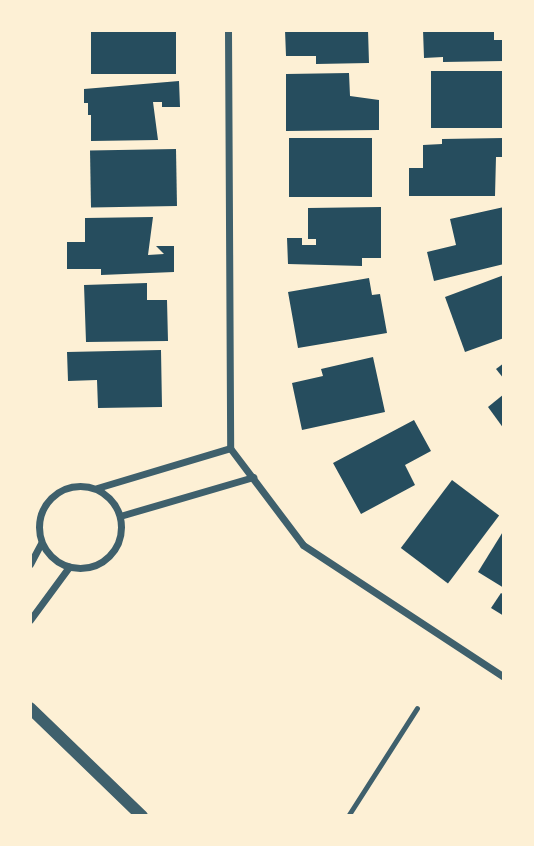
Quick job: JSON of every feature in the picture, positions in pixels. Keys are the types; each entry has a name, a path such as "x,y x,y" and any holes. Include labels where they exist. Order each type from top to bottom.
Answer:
{"street":[{"path":"228,30 230,448 303,545 504,677"},
{"path":"97,488 107,495 120,516 120,537 110,555 84,568 69,567 48,554 41,543 38,527 50,497 64,488 97,488 230,448"},
{"path":"120,516 253,477"},
{"path":"30,564 41,543"},
{"path":"30,620 69,567"},
{"path":"30,708 142,816"}],"lane":[{"path":"348,816 417,708"}],"building":[{"path":"91,30 176,30 176,74 91,74"},
{"path":"285,30 368,30 369,63 316,64 316,56 286,56"},
{"path":"423,30 494,30 494,40 504,40 504,61 443,62 443,57 424,58"},
{"path":"431,71 504,71 504,128 431,128"},
{"path":"349,73 350,96 379,100 379,130 286,131 286,74"},
{"path":"179,81 180,107 162,107 162,102 153,102 158,140 91,141 91,115 88,115 88,103 84,103 84,89"},
{"path":"289,138 372,138 372,197 289,197"},
{"path":"504,138 504,157 496,157 495,196 409,196 409,168 423,168 423,145 442,144 442,139"},
{"path":"176,149 177,206 91,207 90,151"},
{"path":"381,207 381,258 362,258 362,266 288,264 287,238 302,238 302,245 316,245 316,239 308,239 308,208"},
{"path":"504,207 504,264 434,281 427,252 456,245 450,219"},
{"path":"153,217 148,255 164,254 156,246 174,246 174,272 101,275 101,269 67,269 67,242 85,242 85,218"},
{"path":"504,275 504,338 465,352 445,297"},
{"path":"369,278 372,295 380,294 387,333 298,348 288,292"},
{"path":"147,283 147,300 167,300 168,341 86,342 84,285"},
{"path":"161,350 162,407 98,408 97,380 68,381 67,352"},
{"path":"373,357 385,412 302,430 292,383 323,376 321,369"},
{"path":"504,363 504,379 496,369"},
{"path":"504,394 504,429 488,407"},
{"path":"414,420 431,451 405,465 415,485 361,514 333,463"},
{"path":"452,480 499,516 448,583 401,548"},
{"path":"504,530 504,588 478,572"},
{"path":"501,593 504,595 504,616 491,608"}]}
